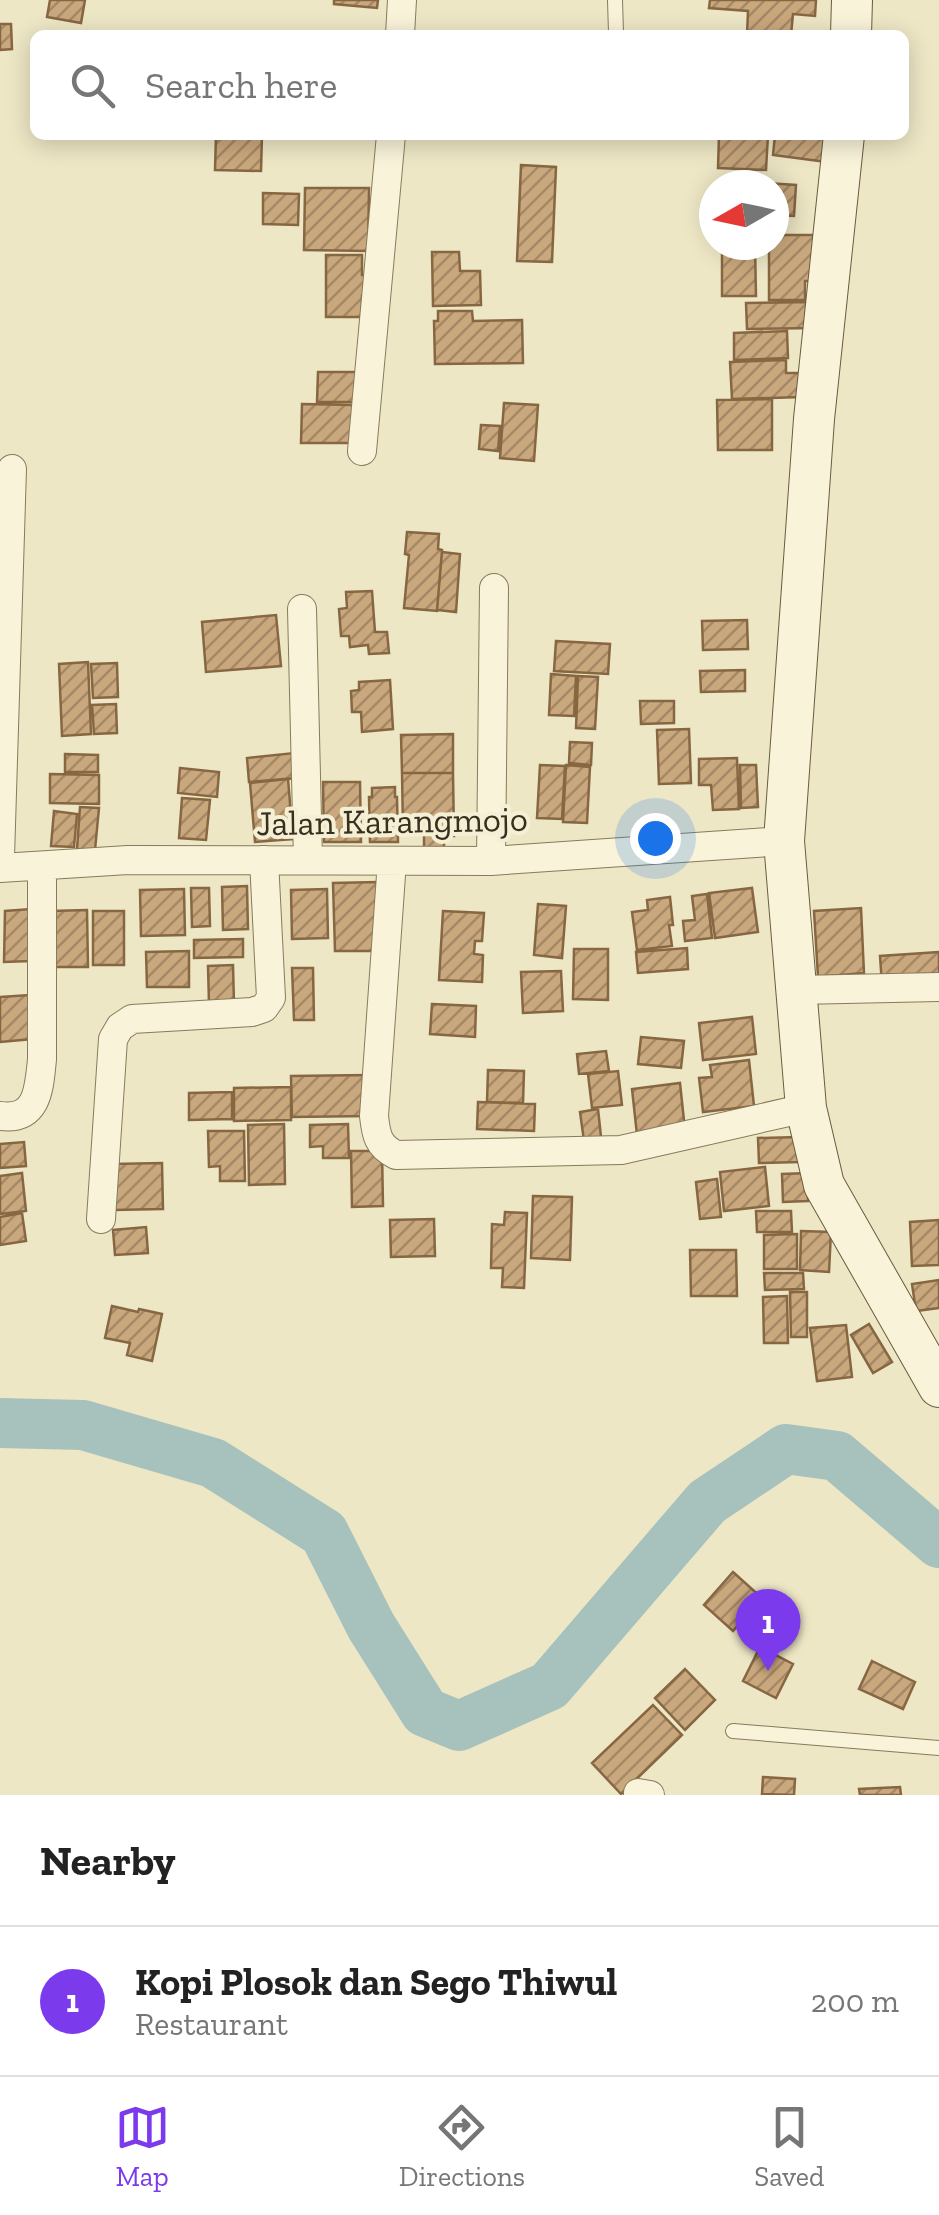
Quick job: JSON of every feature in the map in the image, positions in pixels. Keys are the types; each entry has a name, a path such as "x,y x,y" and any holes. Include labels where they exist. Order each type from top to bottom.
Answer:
{"main road":[{"path":"851,30 852,0"},
{"path":"843,140 814,420 784,841 806,1108 824,1185 939,1387"}],"street":[{"path":"400,30 402,0"},
{"path":"362,451 391,140"},
{"path":"0,857 12,469"},
{"path":"490,861 494,588"},
{"path":"302,608 308,860"},
{"name":"Jalan Karangmojo","path":"0,868 128,860 490,861 784,841"},
{"path":"101,1219 113,1039 120,1027 132,1019 264,1008 271,998 264,860"},
{"path":"392,861 374,1116 376,1136 385,1150 396,1155 620,1150 806,1108"},
{"path":"0,1116 13,1118 28,1110 40,1079 42,867"},
{"path":"798,990 939,987"}],"lane":[{"path":"615,0 616,30"},
{"path":"733,1731 939,1748"}],"building":[{"path":"50,0 85,0 81,23 47,17"},
{"path":"334,0 378,0 377,8 334,4"},
{"path":"710,0 816,0 815,16 793,14 791,30 747,30 748,11 709,8"},
{"path":"0,24 11,24 12,49 0,50"},
{"path":"216,140 262,140 261,171 215,170"},
{"path":"719,140 768,140 766,170 718,168"},
{"path":"774,140 829,140 827,162 773,155"},
{"path":"521,165 556,167 552,262 517,261"},
{"path":"789,185 796,185 794,216 789,216"},
{"path":"305,188 369,188 368,251 304,250"},
{"path":"263,193 299,194 298,225 263,224"},
{"path":"789,235 820,235 821,281 805,281 805,300 769,300 769,260 789,260"},
{"path":"432,252 459,252 460,271 480,271 481,305 433,306"},
{"path":"326,255 362,255 362,275 371,275 371,296 362,296 362,317 326,317"},
{"path":"722,260 755,260 756,296 722,296"},
{"path":"814,302 815,328 747,329 746,303"},
{"path":"438,311 472,311 473,321 522,320 523,363 435,364 434,321 438,321"},
{"path":"787,331 788,358 734,360 734,333"},
{"path":"786,360 786,373 802,373 802,397 732,399 730,362"},
{"path":"318,372 358,372 358,402 317,402"},
{"path":"772,399 772,450 718,450 717,400"},
{"path":"504,403 538,405 534,461 500,458"},
{"path":"302,404 355,405 354,443 301,443"},
{"path":"481,425 500,426 498,451 479,449"},
{"path":"407,532 439,534 438,549 442,550 437,611 404,608"},
{"path":"442,552 460,554 456,612 437,610"},
{"path":"372,591 375,632 387,632 389,653 369,654 368,645 350,647 349,636 341,636 339,609 347,608 346,592"},
{"path":"276,615 281,666 206,672 202,622"},
{"path":"747,620 748,649 703,650 702,621"},
{"path":"556,641 610,644 608,674 554,671"},
{"path":"88,662 91,734 62,736 59,664"},
{"path":"117,663 118,697 93,698 91,664"},
{"path":"745,670 745,691 701,692 700,671"},
{"path":"551,674 576,676 574,716 549,715"},
{"path":"578,676 598,677 595,729 576,728"},
{"path":"390,680 393,729 362,732 361,712 352,712 351,691 359,690 359,682"},
{"path":"640,701 674,701 674,723 641,724"},
{"path":"116,704 117,733 94,734 92,705"},
{"path":"689,729 691,783 659,784 657,730"},
{"path":"453,734 453,773 402,773 401,735"},
{"path":"570,742 592,743 591,765 569,763"},
{"path":"294,753 297,778 249,782 247,758"},
{"path":"65,754 98,755 98,772 65,772"},
{"path":"737,758 739,809 713,810 711,785 699,785 699,759"},
{"path":"540,765 565,766 562,819 537,818"},
{"path":"566,765 590,767 587,823 563,822"},
{"path":"740,765 756,765 758,807 741,808"},
{"path":"180,768 219,772 217,797 178,793"},
{"path":"402,773 453,773 454,836 444,836 444,849 424,849 424,830 403,830"},
{"path":"50,774 99,775 99,804 50,803"},
{"path":"288,779 293,839 255,842 250,783"},
{"path":"323,782 360,782 361,842 324,842"},
{"path":"395,787 398,842 370,842 372,788"},
{"path":"182,798 210,800 206,840 179,838"},
{"path":"80,807 99,808 95,850 77,849"},
{"path":"54,811 77,814 74,847 51,846"},
{"path":"377,882 379,951 335,951 333,883"},
{"path":"247,886 248,929 223,930 222,887"},
{"path":"191,888 209,888 210,926 192,927"},
{"path":"752,888 758,932 715,938 709,893"},
{"path":"184,889 185,935 141,936 140,890"},
{"path":"327,889 328,938 292,939 291,890"},
{"path":"707,894 712,938 685,941 683,921 695,920 692,896"},
{"path":"670,897 672,946 637,950 632,912 648,910 647,900"},
{"path":"538,904 566,906 562,958 534,955"},
{"path":"861,908 864,973 818,977 814,911"},
{"path":"31,909 31,961 4,962 5,911"},
{"path":"87,910 88,967 51,967 51,911"},
{"path":"93,911 124,911 124,965 93,965"},
{"path":"443,911 484,913 482,941 475,941 474,954 483,955 482,982 439,980"},
{"path":"243,939 243,957 194,958 194,940"},
{"path":"687,948 688,969 638,973 636,952"},
{"path":"574,949 608,949 608,1000 573,999"},
{"path":"189,951 189,987 147,987 146,952"},
{"path":"939,952 939,982 882,985 880,956"},
{"path":"233,965 234,1004 209,1004 208,966"},
{"path":"292,968 313,968 314,1020 294,1020"},
{"path":"561,971 563,1011 523,1013 521,972"},
{"path":"29,995 32,1039 0,1042 0,997"},
{"path":"432,1004 476,1006 475,1037 430,1034"},
{"path":"752,1017 756,1054 703,1060 699,1023"},
{"path":"641,1037 684,1041 681,1068 638,1064"},
{"path":"606,1051 609,1071 579,1074 577,1054"},
{"path":"749,1060 754,1106 703,1112 699,1078 712,1077 710,1065"},
{"path":"488,1070 524,1071 523,1103 487,1102"},
{"path":"618,1071 622,1105 592,1108 588,1074"},
{"path":"368,1075 369,1116 292,1117 291,1076"},
{"path":"680,1083 685,1130 637,1135 632,1089"},
{"path":"291,1087 291,1120 234,1121 234,1088"},
{"path":"232,1092 232,1119 189,1120 189,1093"},
{"path":"478,1102 535,1104 534,1131 477,1129"},
{"path":"598,1109 602,1146 585,1148 580,1112"},
{"path":"284,1124 285,1184 249,1185 248,1125"},
{"path":"348,1124 349,1158 323,1158 323,1146 310,1147 310,1125"},
{"path":"208,1131 244,1131 245,1181 220,1181 220,1166 209,1167"},
{"path":"798,1137 799,1162 759,1163 758,1138"},
{"path":"24,1142 26,1166 0,1168 0,1144"},
{"path":"351,1151 382,1151 383,1206 352,1207"},
{"path":"162,1163 163,1209 114,1210 113,1164"},
{"path":"765,1167 769,1206 724,1211 720,1172"},
{"path":"22,1173 26,1211 0,1214 0,1176"},
{"path":"808,1173 808,1201 783,1202 782,1174"},
{"path":"717,1179 721,1217 700,1219 696,1182"},
{"path":"533,1196 572,1197 570,1260 531,1258"},
{"path":"756,1211 791,1211 792,1232 757,1232"},
{"path":"505,1212 527,1213 524,1288 502,1287 503,1268 491,1268 492,1224 504,1225"},
{"path":"22,1213 26,1241 0,1245 0,1217"},
{"path":"434,1219 435,1256 391,1257 390,1220"},
{"path":"939,1220 939,1265 912,1266 910,1222"},
{"path":"146,1227 148,1253 115,1255 113,1230"},
{"path":"801,1231 831,1232 829,1272 800,1270"},
{"path":"797,1234 797,1269 764,1269 764,1235"},
{"path":"690,1250 736,1250 737,1296 691,1296"},
{"path":"764,1273 803,1273 804,1289 765,1290"},
{"path":"939,1280 939,1308 916,1311 912,1284"},
{"path":"790,1292 807,1292 807,1337 791,1337"},
{"path":"787,1296 788,1343 764,1343 763,1297"},
{"path":"112,1306 162,1314 152,1361 127,1355 130,1343 105,1338"},
{"path":"869,1324 892,1362 873,1373 851,1335"},
{"path":"846,1325 852,1377 817,1381 810,1328"},
{"path":"733,1572 762,1598 733,1631 704,1605"},
{"path":"760,1647 793,1664 776,1698 743,1681"},
{"path":"872,1661 915,1682 903,1709 859,1689"},
{"path":"685,1669 715,1700 685,1730 655,1698"},
{"path":"653,1705 682,1735 621,1794 592,1763"},
{"path":"763,1777 795,1779 794,1795 762,1794"},
{"path":"900,1787 901,1795 860,1795 859,1789"}],"waterway":[{"path":"0,1423 83,1425 213,1463 324,1533 371,1626 425,1712 459,1726 549,1686 707,1502 786,1449 837,1456 939,1543"}],"place":[{"name":"Kopi Plosok dan Sego Thiwul","path":"768,1671"}]}
